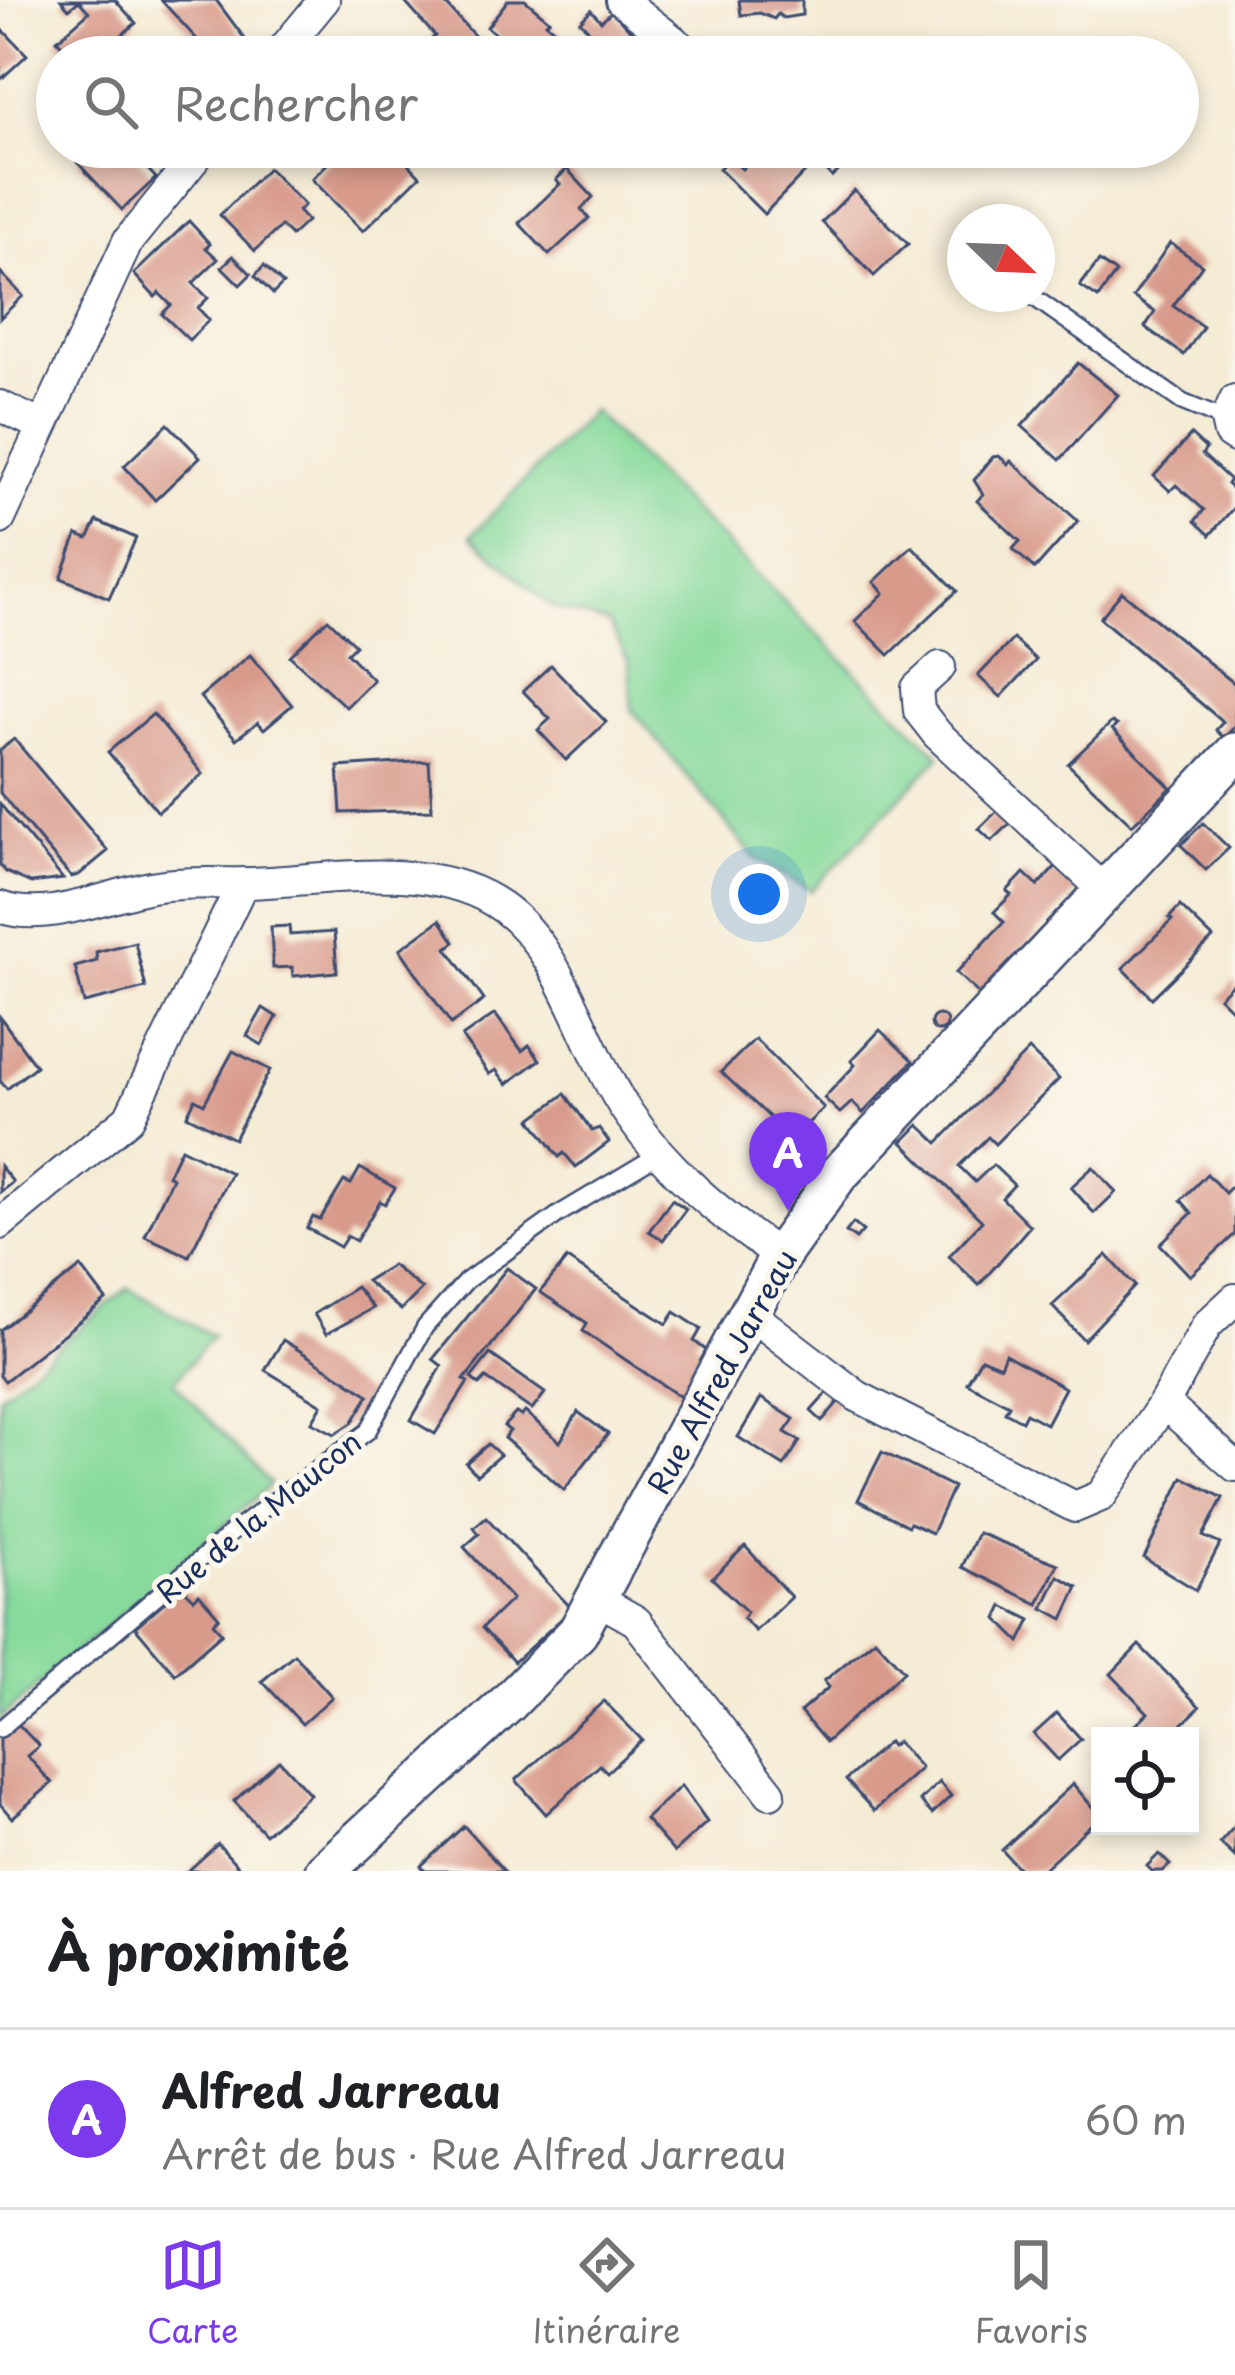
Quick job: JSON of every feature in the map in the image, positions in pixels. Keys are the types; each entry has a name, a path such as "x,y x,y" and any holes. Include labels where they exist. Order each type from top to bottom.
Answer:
{"street":[{"path":"294,36 324,0"},
{"path":"621,0 667,36"},
{"path":"0,518 128,242 187,168"},
{"path":"0,406 42,426"},
{"path":"940,667 917,688 920,711 928,723 1104,890"},
{"name":"Rue Alfred Jarreau","path":"326,1871 557,1657 599,1600 780,1256 837,1176 1235,753"},
{"path":"0,907 18,913 40,911 154,886 406,877 454,885 491,899 523,922 548,958 606,1078 659,1154 699,1196 780,1256"},
{"path":"0,1224 129,1118 243,883"},
{"path":"749,1313 857,1396 1075,1507 1101,1496 1164,1403 1207,1325 1235,1299"},
{"path":"1164,1403 1235,1466"},
{"path":"599,1600 636,1621 770,1793"}],"lane":[{"path":"1054,312 1182,402 1232,419"},
{"name":"Rue de la Maucon","path":"0,1729 231,1533 368,1431 425,1327 466,1281 559,1214 659,1154"}],"green space":[{"path":"592,411 940,756 811,891 754,857 632,710 629,662 608,623 552,607 471,536"},
{"path":"128,1288 212,1336 174,1382 271,1485 0,1719 0,1395"}],"building":[{"path":"61,0 115,0 136,23 123,36 62,36 89,12 79,1 69,9"},
{"path":"161,0 216,0 243,36 194,36"},
{"path":"403,0 442,0 474,36 435,36"},
{"path":"508,0 525,0 562,36 498,36 487,27"},
{"path":"739,0 802,0 802,15 783,18 778,14 774,19 760,13 741,15"},
{"path":"591,10 601,21 612,11 635,36 595,36 580,21"},
{"path":"0,27 27,55 0,80"},
{"path":"83,168 147,168 156,178 122,210"},
{"path":"268,168 304,205 298,211 307,221 291,236 281,226 255,251 220,215"},
{"path":"323,168 412,168 420,176 363,231 312,179"},
{"path":"809,168 764,214 719,169"},
{"path":"567,169 593,197 581,209 589,218 549,255 519,223 560,184 556,180"},
{"path":"854,190 908,244 874,276 822,222"},
{"path":"189,221 218,259 193,283 208,298 198,308 209,320 189,340 162,314 171,305 159,293 155,297 134,274"},
{"path":"1170,243 1202,265 1173,306 1203,327 1184,355 1145,327 1155,312 1133,297"},
{"path":"233,256 251,274 240,285 222,267"},
{"path":"1099,261 1116,273 1098,298 1080,286"},
{"path":"264,266 283,284 273,294 255,276"},
{"path":"0,272 23,296 0,318"},
{"path":"1078,363 1118,395 1060,460 1022,426"},
{"path":"168,424 200,457 155,500 124,466"},
{"path":"1191,435 1235,492 1235,506 1210,535 1195,521 1204,510 1176,485 1170,491 1154,476"},
{"path":"999,456 1008,464 1011,461 1078,521 1035,569 1013,549 1020,541 977,501 983,494 974,480"},
{"path":"97,521 136,538 109,598 61,578 77,535 88,539"},
{"path":"912,546 957,591 889,655 855,621 884,593 874,582"},
{"path":"1122,592 1235,684 1235,726 1224,738 1216,730 1223,722 1100,618"},
{"path":"328,619 355,645 347,653 373,680 346,707 290,656"},
{"path":"1013,639 1036,660 1001,697 978,676"},
{"path":"250,655 292,705 264,729 258,722 236,739 200,697"},
{"path":"551,665 606,722 566,760 538,730 550,719 523,691"},
{"path":"153,714 203,774 158,812 108,752"},
{"path":"1112,722 1117,725 1112,729 1171,788 1132,825 1068,764"},
{"path":"14,739 108,851 79,875 71,877 0,793 0,750"},
{"path":"429,761 432,810 341,813 338,767"},
{"path":"0,804 63,879 31,883 0,865"},
{"path":"1000,808 1013,821 992,841 979,829"},
{"path":"1203,823 1229,848 1206,870 1181,845"},
{"path":"1057,865 1080,888 979,994 956,973 1004,922 994,912 1011,895 1007,891 1024,873 1038,886"},
{"path":"1180,906 1213,938 1152,998 1123,968"},
{"path":"440,920 455,942 447,948 484,1000 451,1024 400,949"},
{"path":"289,926 290,935 334,932 337,972 293,976 292,967 273,968 271,927"},
{"path":"135,942 146,988 84,1003 75,967 97,961 96,952"},
{"path":"1235,981 1235,1007 1232,1010 1219,997"},
{"path":"263,1008 277,1017 262,1045 247,1036"},
{"path":"495,1014 522,1051 529,1045 540,1060 507,1084 496,1070 489,1074 462,1037"},
{"path":"939,1015 947,1023 939,1031 931,1023"},
{"path":"0,1017 36,1066 7,1089 0,1081"},
{"path":"880,1030 913,1061 863,1113 852,1102 840,1113 824,1098"},
{"path":"755,1039 824,1108 792,1138 721,1072"},
{"path":"1029,1050 1059,1079 995,1144 988,1137 959,1166 975,1182 993,1165 1014,1185 1002,1198 1030,1226 979,1285 949,1256 982,1221 902,1142 919,1125 938,1143"},
{"path":"233,1051 270,1070 234,1139 187,1115 195,1099 204,1104"},
{"path":"565,1094 592,1131 599,1128 609,1142 576,1167 564,1153 559,1157 531,1119"},
{"path":"181,1148 231,1173 189,1256 145,1236"},
{"path":"0,1166 13,1182 0,1192"},
{"path":"1093,1167 1116,1192 1094,1213 1071,1187"},
{"path":"360,1168 395,1188 385,1204 380,1201 356,1241 347,1236 340,1247 307,1228 313,1217 320,1220 344,1181 351,1184"},
{"path":"1207,1174 1225,1193 1235,1183 1235,1234 1190,1276 1160,1244 1192,1213 1181,1200"},
{"path":"672,1199 686,1209 663,1240 649,1231"},
{"path":"853,1223 863,1231 856,1239 846,1232"},
{"path":"1107,1255 1135,1286 1084,1340 1052,1306"},
{"path":"567,1259 667,1324 675,1312 701,1329 694,1341 707,1351 682,1398 583,1331 587,1323 540,1292"},
{"path":"392,1265 422,1289 401,1310 366,1281"},
{"path":"81,1267 106,1300 5,1381 0,1376 0,1330"},
{"path":"507,1268 536,1289 464,1380 468,1382 435,1434 411,1420 442,1366 433,1359"},
{"path":"356,1287 373,1308 326,1334 314,1314"},
{"path":"283,1340 369,1395 352,1423 335,1434 312,1422 322,1405 265,1370"},
{"path":"490,1354 545,1393 532,1410 486,1378 479,1385 471,1378"},
{"path":"1005,1354 1065,1388 1046,1424 1026,1413 1022,1421 1005,1412 1009,1405 967,1383 981,1358 1000,1366"},
{"path":"828,1392 839,1401 822,1421 811,1411"},
{"path":"761,1398 794,1419 785,1432 800,1441 784,1466 738,1437"},
{"path":"525,1412 560,1442 578,1412 608,1434 564,1490 504,1438 510,1431 504,1426 516,1413"},
{"path":"488,1444 500,1455 477,1475 466,1463"},
{"path":"882,1452 953,1487 932,1533 858,1500"},
{"path":"1183,1477 1223,1498 1203,1536 1220,1544 1196,1590 1144,1558"},
{"path":"486,1517 572,1609 514,1662 482,1628 512,1599 464,1547 479,1534 474,1527"},
{"path":"978,1533 1058,1564 1038,1604 962,1567"},
{"path":"745,1546 791,1597 755,1631 743,1618 747,1612 712,1578"},
{"path":"1058,1576 1078,1587 1063,1619 1043,1608"},
{"path":"182,1587 194,1599 199,1594 219,1617 213,1623 222,1633 175,1674 135,1627"},
{"path":"1003,1606 1031,1620 1020,1642 997,1619"},
{"path":"875,1639 904,1671 826,1742 800,1712 829,1687 824,1681"},
{"path":"1139,1645 1200,1707 1179,1727 1133,1727 1148,1713 1111,1674"},
{"path":"294,1654 332,1697 302,1724 262,1681"},
{"path":"604,1701 642,1740 607,1772 600,1765 546,1814 516,1780"},
{"path":"1057,1713 1081,1739 1058,1760 1034,1734"},
{"path":"17,1723 39,1746 27,1756 52,1783 12,1818 0,1804 0,1738"},
{"path":"888,1742 891,1746 897,1742 921,1768 874,1811 846,1780"},
{"path":"279,1760 310,1794 265,1834 234,1801"},
{"path":"939,1782 951,1796 932,1814 920,1801"},
{"path":"1073,1784 1091,1805 1091,1824 1041,1871 1021,1871 1002,1850"},
{"path":"681,1786 707,1822 674,1852 645,1819"},
{"path":"464,1826 504,1871 425,1871 421,1866"},
{"path":"1235,1826 1235,1857 1220,1843"},
{"path":"218,1844 242,1871 188,1871"},
{"path":"1159,1854 1170,1865 1152,1871 1147,1866"}],"place":[{"name":"Alfred Jarreau","path":"788,1211"}]}
